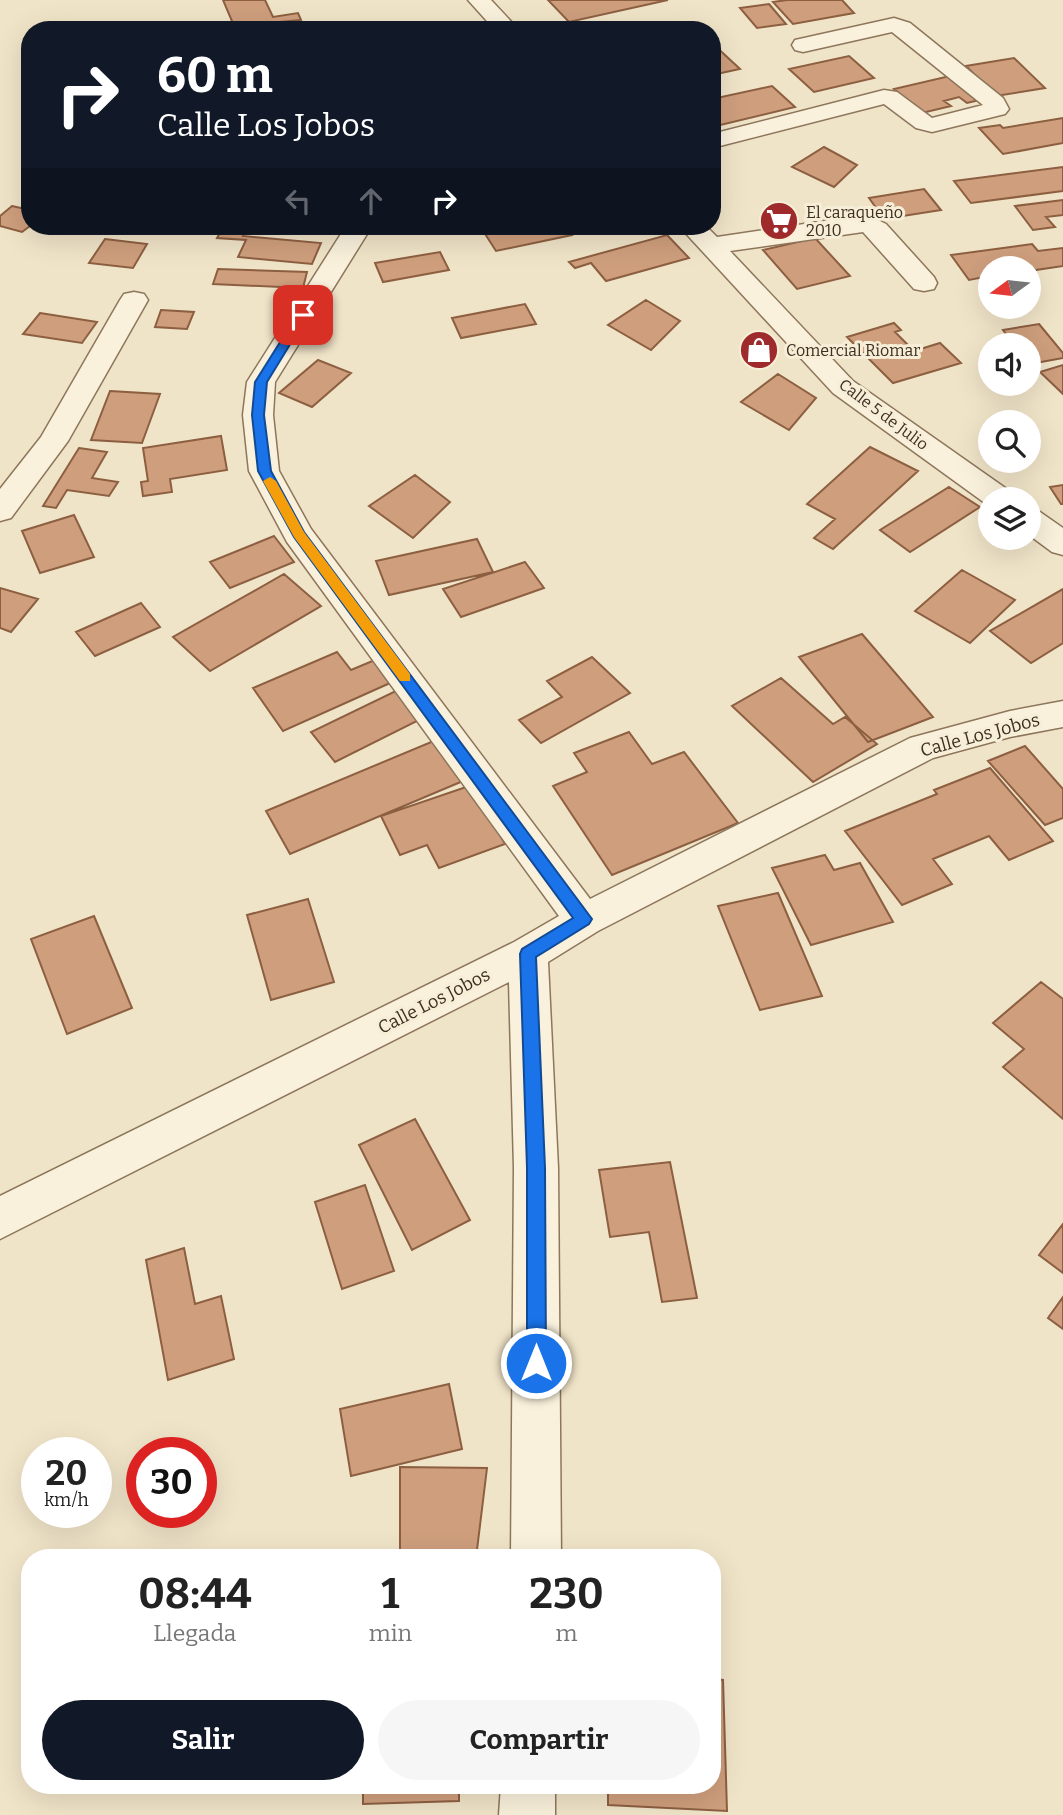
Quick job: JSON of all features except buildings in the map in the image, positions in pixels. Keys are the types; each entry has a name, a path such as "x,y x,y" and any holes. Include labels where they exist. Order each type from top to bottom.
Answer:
{"street":[{"path":"479,0 499,21"},
{"path":"721,139 884,97 889,97 924,123 932,125 997,109 995,103 902,28 894,25 803,45"},
{"path":"721,234 869,225 877,230 924,284"},
{"path":"353,235 261,382 258,415 264,471 299,534 584,919"},
{"name":"Calle 5 de Julio","path":"701,236 843,387 983,487"},
{"path":"0,510 53,442 134,300"},
{"path":"1041,528 1063,544"},
{"name":"Calle Los Jobos","path":"0,1217 528,954 584,919 923,747 1010,724 1063,715"},
{"path":"528,954 536,1168 536,1549"},
{"path":"527,1815 528,1794"}],"slow traffic":[{"path":"270,481 299,534 405,678"}],"place":[{"name":"El caraqueño 2010","path":"779,221"},
{"name":"Comercial Riomar","path":"759,350"}],"route":[{"path":"303,315 261,382 258,415 264,471 299,534 584,919 528,954 536,1168 536,1363"}]}
